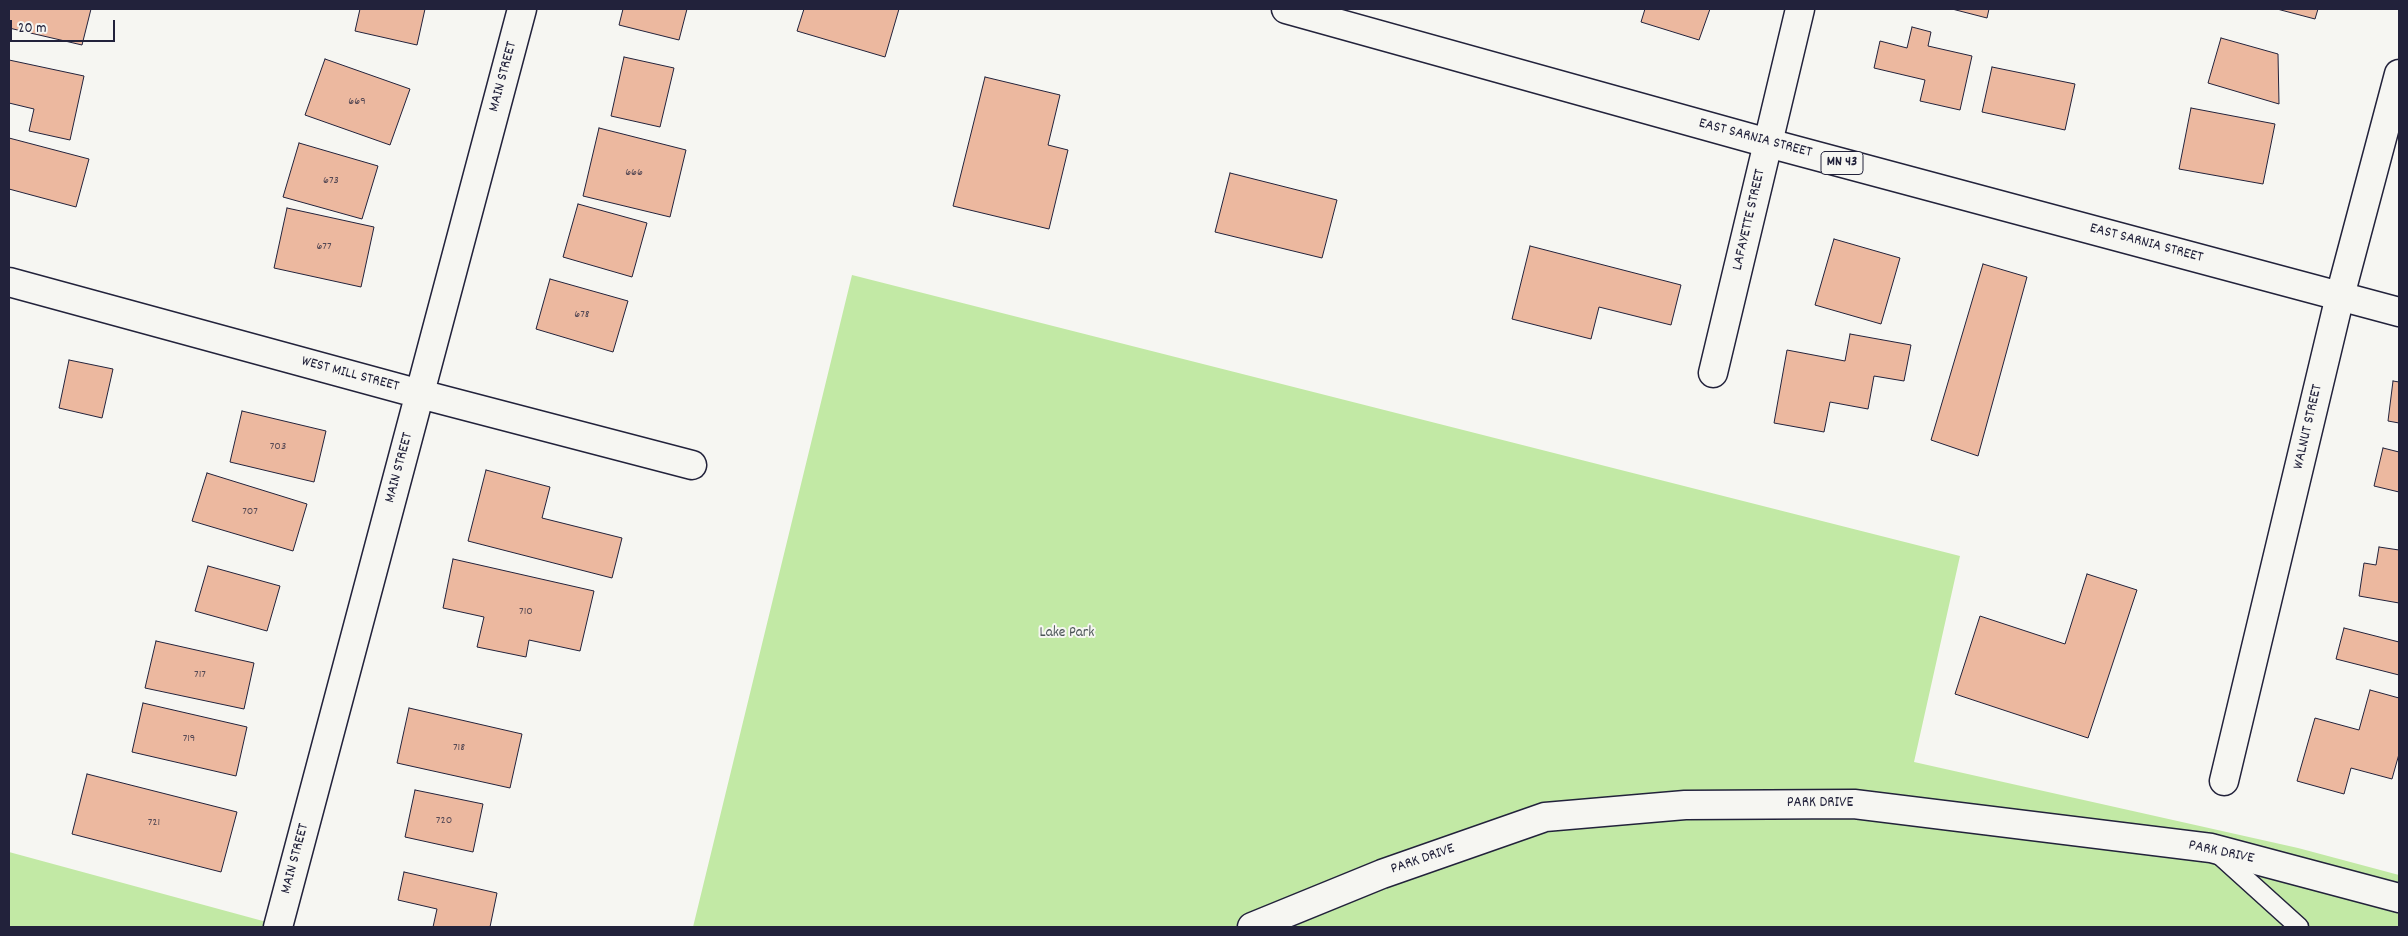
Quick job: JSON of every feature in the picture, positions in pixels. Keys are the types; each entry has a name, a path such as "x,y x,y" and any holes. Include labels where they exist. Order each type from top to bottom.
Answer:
{"street":[{"name":"MAIN STREET","path":"278,927 522,9"},
{"name":"EAST SARNIA STREET","path":"1286,9 1768,143 2399,312"},
{"name":"LAFAYETTE STREET","path":"1713,373 1800,9"},
{"name":"WALNUT STREET","path":"2224,781 2340,296 2399,74"},
{"name":"WEST MILL STREET","path":"9,282 420,394 692,465"},
{"name":"PARK DRIVE","path":"1252,927 1382,874 1545,817 1675,805 1854,804 2211,848 2399,898"}],"lane":[{"path":"2211,848 2298,927"}],"green space":[{"name":"Lake Park","path":"852,275 1960,556 1914,762 2298,848 2399,875 2399,927 693,927"},
{"path":"9,852 285,927 9,927"}],"building":[{"path":"9,9 91,9 82,45 9,28"},
{"path":"360,9 425,9 417,45 355,31"},
{"path":"623,9 687,9 679,40 619,25"},
{"path":"804,9 899,9 885,57 797,31"},
{"path":"1645,9 1710,9 1699,40 1641,22"},
{"path":"1952,9 1989,9 1987,18"},
{"path":"2277,9 2318,9 2315,19"},
{"path":"1912,27 1931,32 1928,46 1972,56 1960,110 1920,101 1925,80 1874,68 1880,41 1907,48"},
{"path":"2221,38 2278,54 2279,104 2208,83"},
{"path":"624,57 674,68 660,127 611,116"},
{"path":"325,59 410,89 390,145 305,115"},
{"path":"9,60 84,76 70,140 29,131 34,109 9,103"},
{"path":"1992,67 2075,84 2065,130 1982,112"},
{"path":"985,77 1060,95 1048,145 1068,150 1049,229 953,206"},
{"path":"2191,108 2275,124 2263,184 2179,169"},
{"path":"599,128 686,150 670,217 583,196"},
{"path":"9,138 89,159 76,207 9,189"},
{"path":"299,143 378,166 362,219 283,197"},
{"path":"1230,173 1337,200 1322,258 1215,232"},
{"path":"578,204 647,223 632,277 563,257"},
{"path":"287,208 374,227 361,287 274,268"},
{"path":"1834,239 1900,258 1881,324 1815,305"},
{"path":"1530,246 1681,285 1671,325 1599,307 1591,339 1512,319"},
{"path":"1983,264 2027,277 1978,456 1931,440"},
{"path":"550,279 628,301 613,352 536,329"},
{"path":"1850,334 1911,345 1904,381 1874,376 1868,409 1830,402 1824,432 1774,423 1787,350 1845,361"},
{"path":"69,360 113,369 102,418 59,408"},
{"path":"2393,381 2399,382 2399,423 2388,421"},
{"path":"242,411 326,431 314,482 230,462"},
{"path":"2383,448 2399,452 2399,492 2374,486"},
{"path":"486,470 550,487 542,518 622,538 612,578 468,541"},
{"path":"207,473 307,504 293,551 192,521"},
{"path":"2379,547 2399,550 2399,603 2359,596 2364,563 2376,565"},
{"path":"453,559 594,591 580,651 529,640 526,657 477,647 484,617 443,608"},
{"path":"208,566 280,586 267,631 195,611"},
{"path":"2087,574 2137,590 2088,738 1955,694 1980,616 2065,644"},
{"path":"2344,628 2399,642 2399,675 2336,659"},
{"path":"156,641 254,663 244,709 145,688"},
{"path":"2370,690 2399,698 2399,754 2392,779 2351,768 2344,794 2297,781 2315,718 2359,730"},
{"path":"143,703 247,727 236,776 132,752"},
{"path":"409,708 522,734 510,788 397,763"},
{"path":"87,774 237,812 221,872 72,834"},
{"path":"415,790 483,804 473,852 405,837"},
{"path":"404,872 497,893 490,927 433,927 437,909 398,900"}]}
